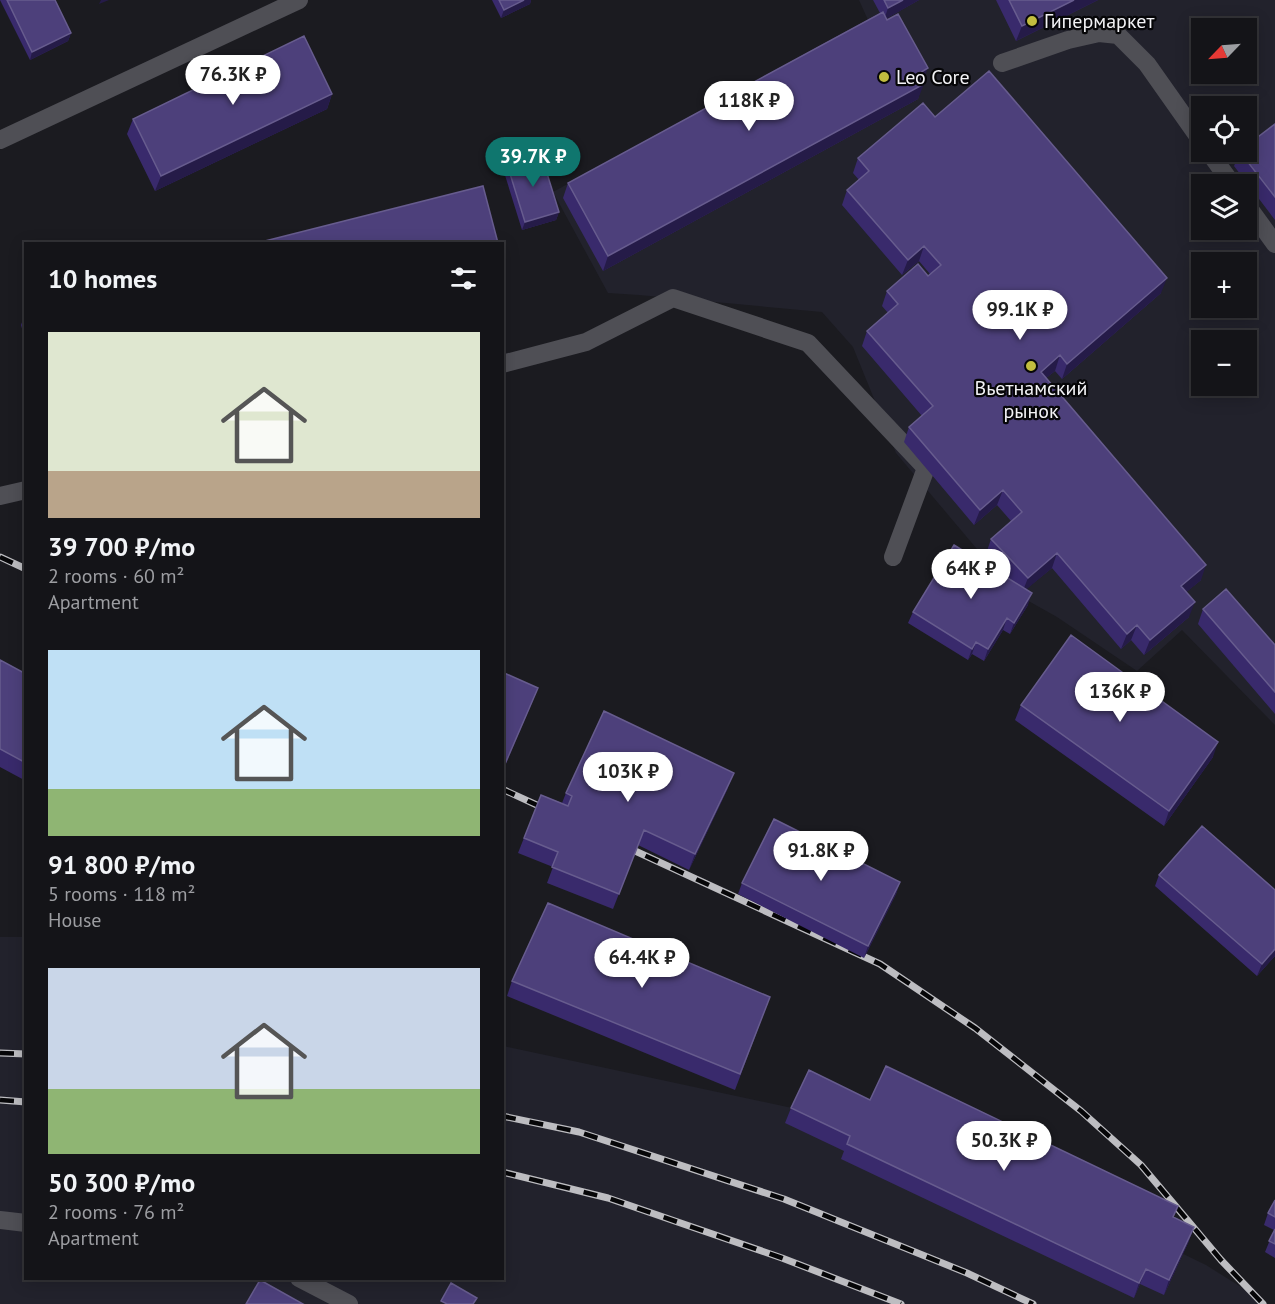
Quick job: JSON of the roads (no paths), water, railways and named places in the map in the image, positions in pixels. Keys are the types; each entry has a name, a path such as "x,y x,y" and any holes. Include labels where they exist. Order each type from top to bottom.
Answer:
{"street":[{"path":"0,140 298,0"},
{"path":"1002,63 1068,40 1099,33 1118,35 1147,64 1191,126"},
{"path":"1257,219 1275,244"},
{"path":"504,363 586,342 674,298 808,343 926,468 893,557"},
{"path":"0,496 24,490"},
{"path":"0,1220 24,1223"},
{"path":"303,1280 349,1304"}],"railway":[{"path":"0,557 24,568"},
{"path":"504,790 552,812"},
{"path":"620,844 880,964 975,1028 1081,1111 1141,1165 1221,1260 1263,1304"},
{"path":"0,1053 24,1054"},
{"path":"0,1100 24,1102"},
{"path":"504,1116 579,1132 784,1199 967,1273 1033,1304"},
{"path":"504,1172 608,1198 782,1258 901,1304"}],"place":[{"name":"Гипермаркет","path":"1032,21"},
{"name":"Leo Core","path":"884,77"},
{"name":"Вьетнамский рынок","path":"1031,366"}]}
